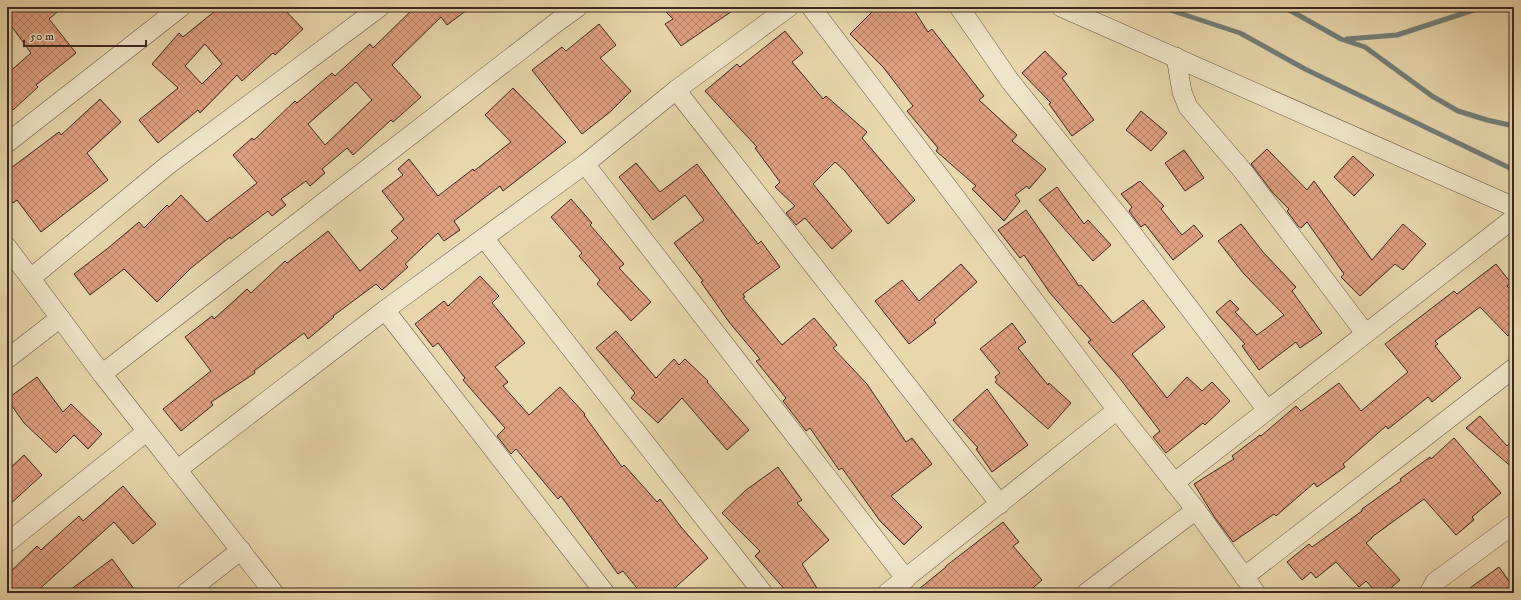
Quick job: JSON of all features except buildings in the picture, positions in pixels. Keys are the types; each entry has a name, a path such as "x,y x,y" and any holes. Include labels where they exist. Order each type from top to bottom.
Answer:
{"street":[{"path":"7,143 181,7"},
{"path":"31,278 168,165 380,7"},
{"path":"102,374 578,7"},
{"path":"177,470 385,310 585,164 676,90 789,7"},
{"path":"811,7 1196,510 1256,593"},
{"path":"959,7 1010,81 1125,224 1267,410"},
{"path":"1061,7 1514,207"},
{"path":"1176,58 1182,92 1188,107 1242,170 1365,333"},
{"path":"676,90 1000,504"},
{"path":"585,164 906,579"},
{"path":"1174,483 1514,218"},
{"path":"484,238 763,593"},
{"path":"7,247 146,432 274,593"},
{"path":"385,310 605,593"},
{"path":"7,359 60,318"},
{"path":"1244,577 1514,368"},
{"path":"886,593 906,579 1118,410"},
{"path":"7,543 146,432"},
{"path":"1086,593 1196,510"},
{"path":"1429,593 1435,582 1514,524"},
{"path":"186,593 241,550"}],"waterway":[{"path":"1161,7 1240,33 1305,69 1514,170"},
{"path":"1284,7 1341,39 1365,47 1432,96 1458,111 1514,126"},
{"path":"1347,39 1397,35 1483,7"}]}
